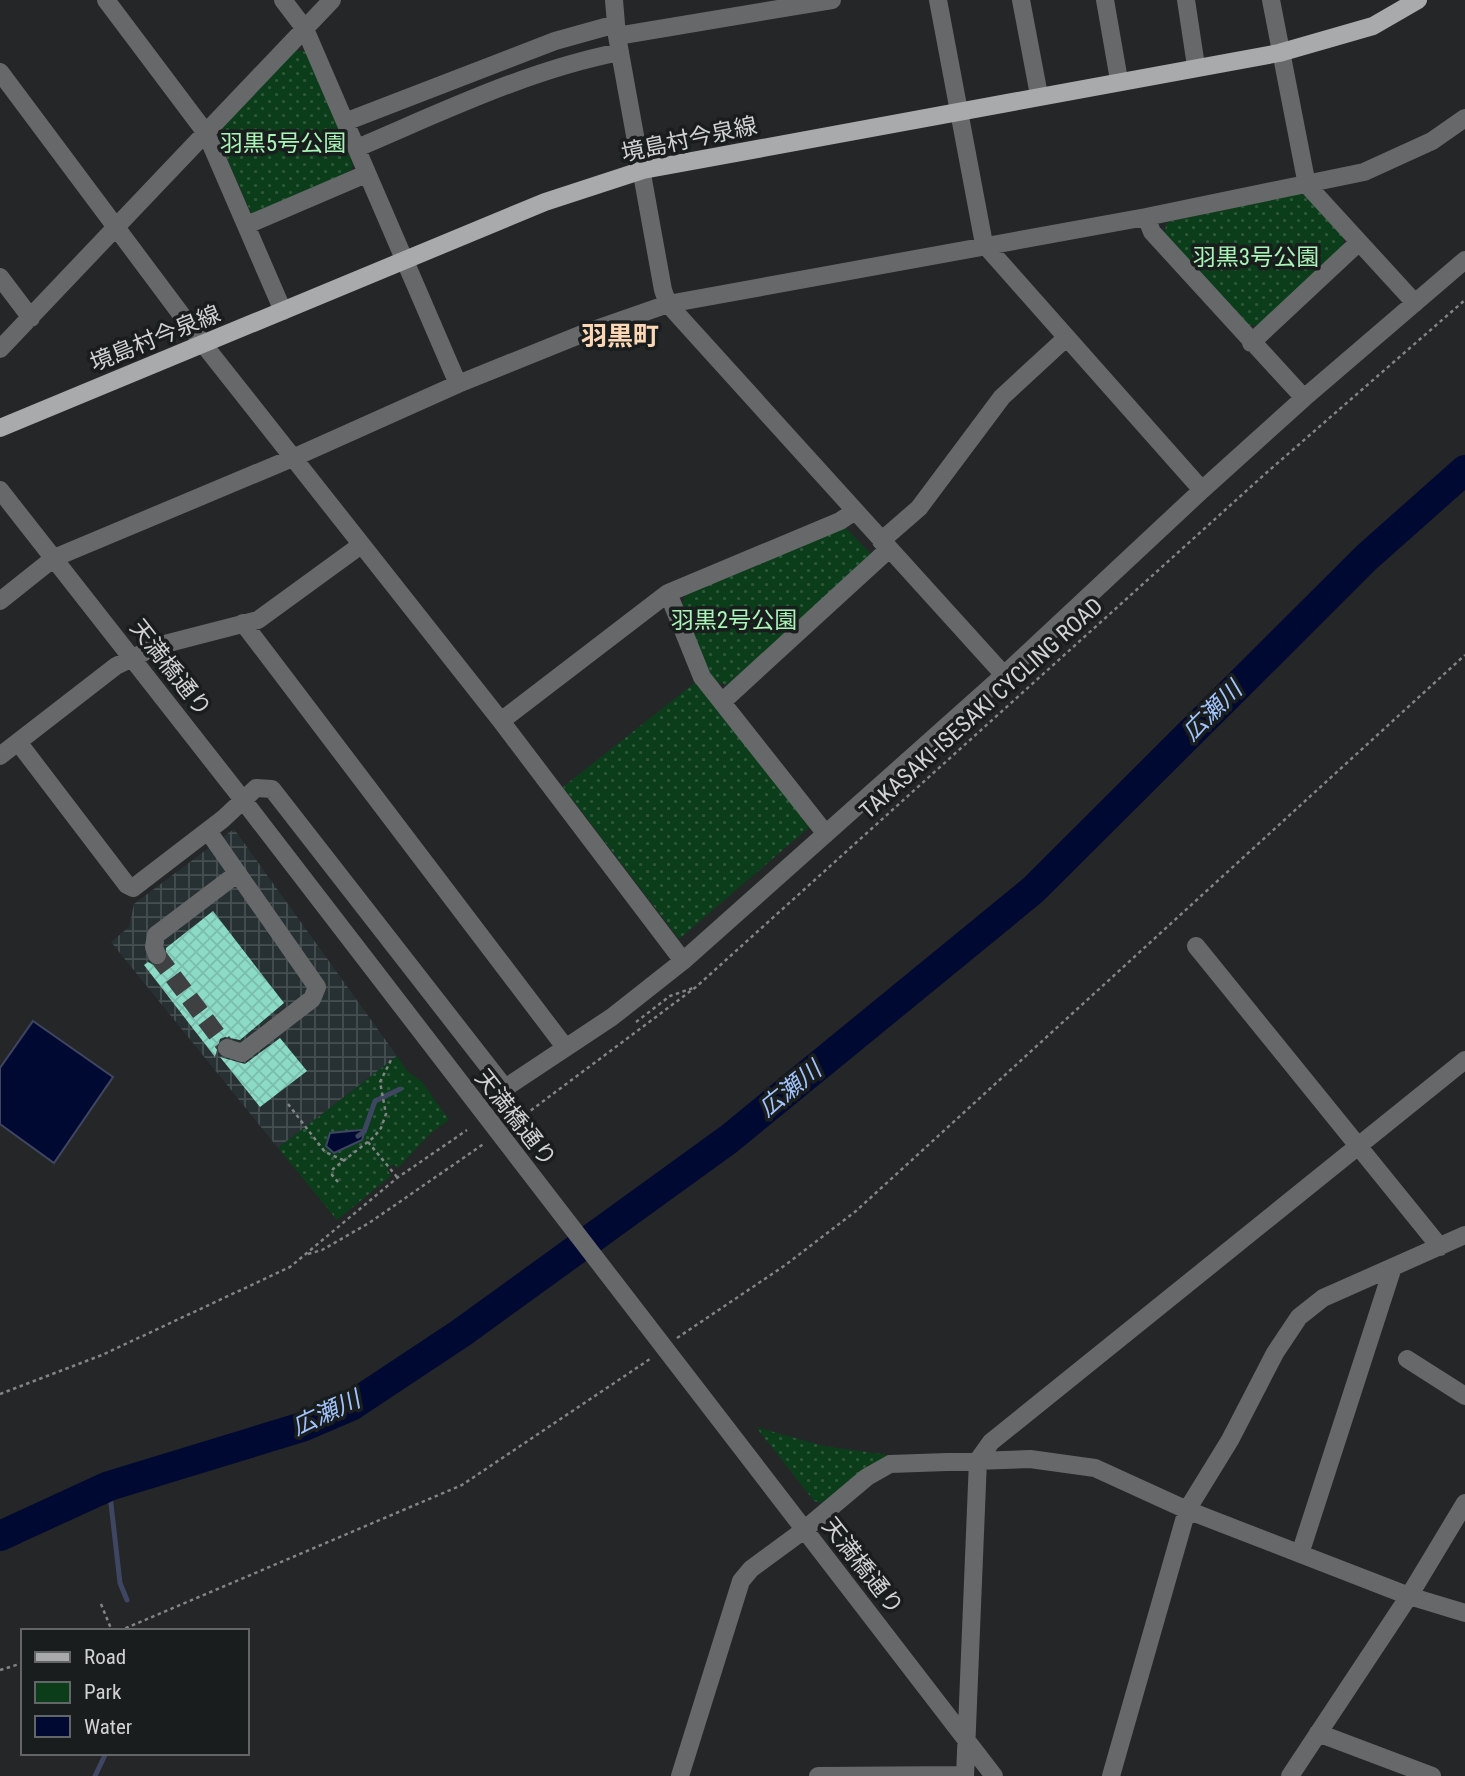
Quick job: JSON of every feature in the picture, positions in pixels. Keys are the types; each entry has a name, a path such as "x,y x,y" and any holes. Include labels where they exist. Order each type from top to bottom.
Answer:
{"main road":[{"name":"境島村今泉線","path":"0,428 545,202 643,170 1119,80 1279,53 1373,26 1418,0"}],"street":[{"path":"106,0 206,133 282,312"},
{"path":"283,0 305,29 458,384"},
{"path":"0,349 332,0"},
{"path":"614,0 617,38 663,290 668,304 1004,675"},
{"path":"345,122 466,73 555,41 617,38 746,8 832,0"},
{"path":"937,0 984,244 1202,491"},
{"path":"1021,0 1039,95"},
{"path":"1105,0 1119,80"},
{"path":"1186,0 1196,66"},
{"path":"1271,0 1279,53 1307,185 1415,303"},
{"path":"356,148 515,82 585,59 617,38"},
{"path":"543,72 555,41"},
{"path":"487,65 515,82"},
{"path":"0,72 204,345 501,721 683,961"},
{"path":"456,106 466,73"},
{"path":"400,100 427,118"},
{"path":"0,601 54,558 295,457 458,384 582,334 668,304 984,244 1146,217 1364,172 1432,141 1465,118"},
{"path":"247,225 366,173"},
{"path":"1146,217 1152,232 1304,398"},
{"path":"1251,342 1359,243"},
{"path":"18,742 127,885 134,888 208,831 256,788 272,789 505,1088 612,1017 683,961 1004,675 1304,398 1465,260"},
{"path":"0,277 31,318"},
{"path":"722,702 885,545 919,508 1002,397 1066,338"},
{"name":"天満橋通り","path":"0,490 243,800 499,1137 666,1343 804,1530 994,1776"},
{"path":"501,721 668,593 840,521 855,511"},
{"path":"0,755 132,657 156,646 258,620 361,545"},
{"path":"668,593 702,677 826,834"},
{"path":"243,623 565,1047"},
{"path":"208,831 317,987 312,999 242,1053 228,1048"},
{"path":"157,955 153,947 156,935 238,873"},
{"path":"1196,946 1440,1247"},
{"path":"818,1776 965,1775 978,1460 991,1442 1465,1060"},
{"path":"1111,1776 1187,1510 1230,1440 1275,1353 1299,1317 1323,1298 1465,1235"},
{"path":"1300,1554 1393,1268"},
{"path":"1407,1359 1465,1395"},
{"path":"683,1775 741,1581 751,1569 804,1530 867,1477 890,1464 1030,1459 1096,1468 1187,1510 1409,1596 1465,1613"},
{"path":"1290,1776 1409,1596 1465,1503"},
{"path":"1318,1734 1432,1776"}],"path":[{"name":"TAKASAKI-ISESAKI CYCLING ROAD","path":"306,1254 322,1250 369,1223 499,1137 696,987 1265,474 1465,300"},
{"path":"666,1343 784,1266 856,1211 1465,655"},
{"path":"338,1182 331,1172 368,1142 385,1120 380,1082 391,1060"},
{"path":"288,1104 325,1152 343,1160"},
{"name":"TAKASAKI-ISESAKI CYCLING ROAD","path":"0,1394 102,1355 290,1266 397,1178 467,1130"},
{"path":"368,1142 397,1178"},
{"path":"124,1629 462,1485 650,1359"},
{"path":"102,1604 111,1629"},
{"path":"0,1670 21,1663"}],"shaded area":[{"path":"234,829 397,1056 278,1148 111,942 129,927 134,904"}],"green space":[{"name":"羽黒5号公園","path":"296,50 307,52 353,165 349,175 260,214 251,213 219,140 222,126"},
{"name":"羽黒3号公園","path":"1299,194 1305,195 1344,238 1343,247 1258,326 1248,325 1164,234 1167,222"},
{"name":"羽黒2号公園","path":"846,528 873,556 727,685 713,681 682,605 687,592"},
{"path":"697,681 812,825 679,939 563,787"},
{"path":"397,1056 407,1071 422,1082 449,1120 432,1132 398,1168 394,1164 387,1169 391,1176 337,1220 278,1148"},
{"path":"756,1427 824,1446 896,1456 869,1465 821,1503 814,1501"}],"water":[{"path":"33,1021 113,1077 54,1163 0,1124 0,1068"},
{"path":"361,1130 364,1133 362,1140 334,1153 326,1146 330,1133"}],"building":[{"path":"213,911 284,1003 240,1040 225,1037 220,1039 215,1057 144,965 148,962 156,966 165,963 166,948"},
{"path":"280,1038 307,1071 260,1107 220,1057 245,1064"}],"waterway":[{"name":"広瀬川","path":"0,1536 109,1486 302,1427 351,1406 461,1333 729,1139 1033,890 1367,557 1465,470"},
{"path":"358,1136 364,1132 375,1101 400,1089"},
{"path":"109,1486 120,1583 127,1600"},
{"path":"95,1776 105,1755"}],"tunnel":[{"path":"157,955 227,1048"}],"district":[{"name":"羽黒町","path":"620,336"}]}
